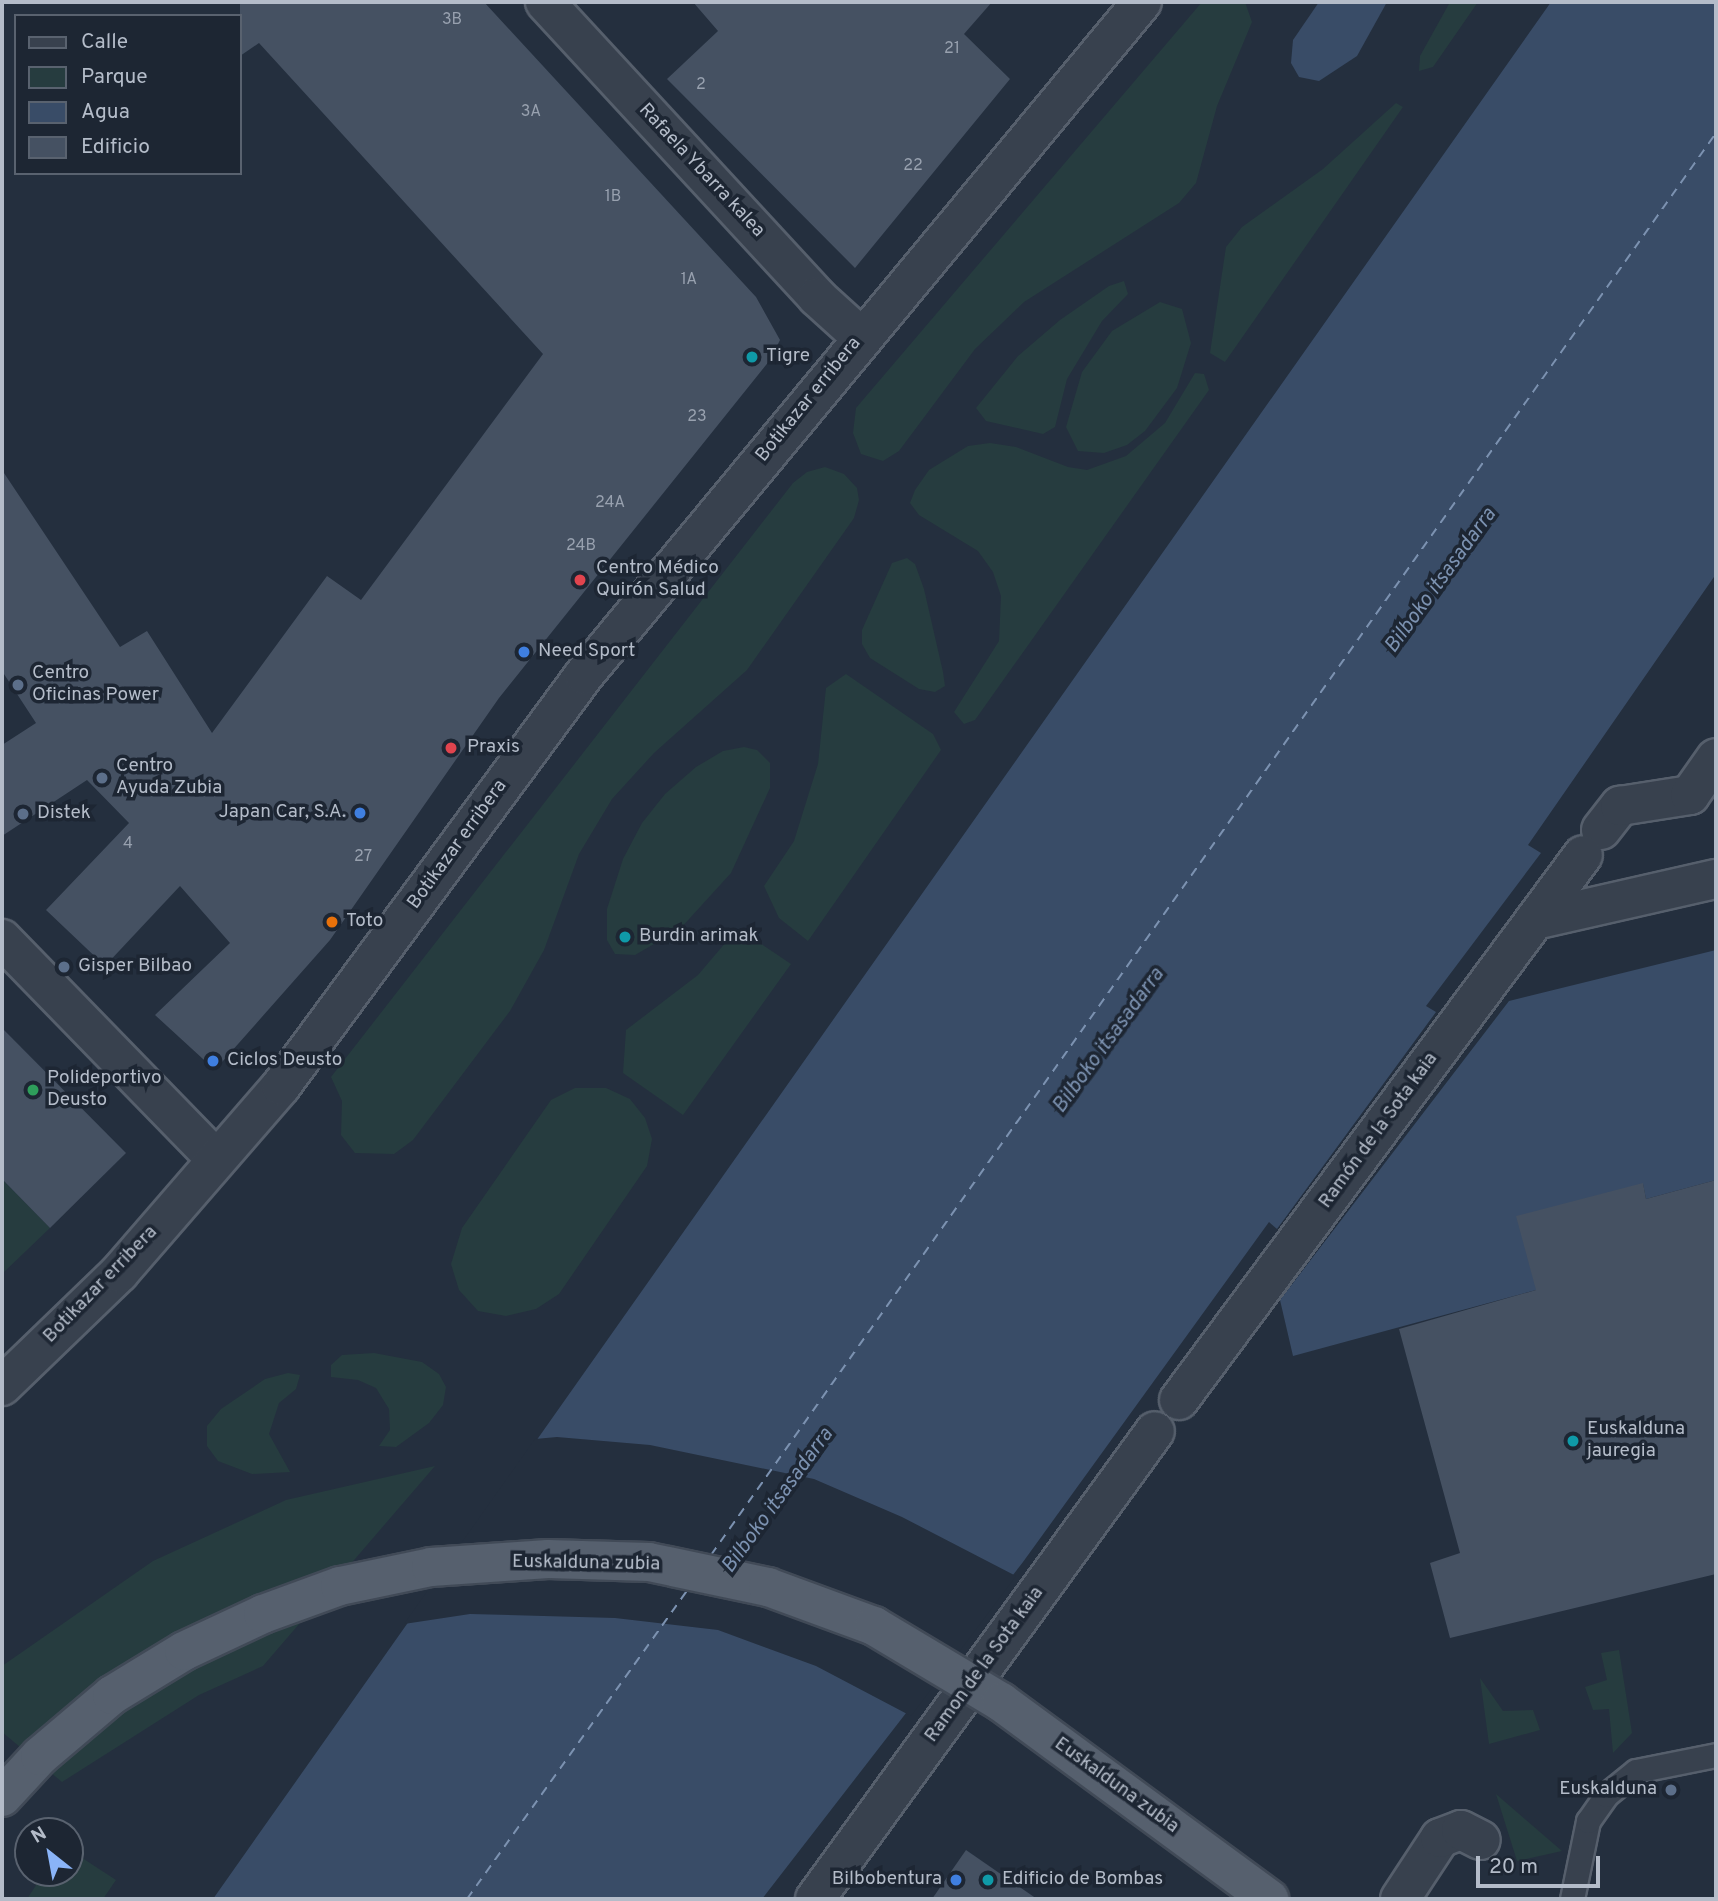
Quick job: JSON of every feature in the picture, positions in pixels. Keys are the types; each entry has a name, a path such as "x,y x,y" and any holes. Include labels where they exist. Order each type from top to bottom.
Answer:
{"main road":[{"name":"Euskalduna zubia","path":"2,1797 40,1756 112,1695 184,1651 327,1591 431,1567 548,1559 649,1562 768,1587 874,1626 1001,1702 1269,1899"}],"street":[{"name":"Rafaela Ybarra kalea","path":"545,2 817,297 860,336"},
{"name":"Botikazar erribera","path":"2,1386 119,1273 281,1086 584,675 860,336 1142,2"},
{"name":"Ramón de la Sota kaia","path":"1179,1400 1620,806 1690,795 1716,758"},
{"path":"1535,920 1716,878"},
{"path":"2,939 216,1159"},
{"name":"Ramon de la Sota kaia","path":"816,1899 1155,1431"},
{"path":"1400,1899 1440,1838 1461,1830 1481,1840"}],"lane":[{"path":"1572,1899 1588,1821 1606,1795 1636,1771 1716,1755"}],"green space":[{"path":"1202,2 1245,2 1252,22 1217,106 1196,183 1179,203 1024,302 975,349 899,451 883,461 861,454 853,433 856,408"},
{"path":"1450,2 1478,2 1433,67 1419,71 1420,56"},
{"path":"1396,103 1403,107 1225,362 1210,353 1226,247 1242,227 1323,169"},
{"path":"1124,281 1128,294 1102,321 1067,379 1055,427 1043,434 986,421 976,408 1018,356 1060,320 1109,286"},
{"path":"1160,302 1182,309 1191,343 1177,388 1145,431 1127,445 1104,453 1078,451 1066,427 1082,372 1112,331"},
{"path":"1195,373 1204,374 1209,390 975,720 964,724 954,712 999,641 1001,596 993,572 978,551 919,515 910,503 915,490 929,470 968,446 990,443 1016,447 1068,467 1087,470 1126,456 1165,423"},
{"path":"825,467 844,474 857,488 859,500 854,518 747,670 654,753 612,799 579,854 544,950 510,1011 413,1140 394,1154 355,1153 341,1135 342,1101 331,1077 793,483 807,472"},
{"path":"907,558 915,564 924,589 943,672 945,686 935,692 919,689 870,658 862,644 862,630 892,563"},
{"path":"846,674 933,734 941,750 808,941 779,918 764,886 794,841 818,764 826,688"},
{"path":"744,747 757,750 770,763 770,788 731,873 680,929 635,955 615,954 607,940 607,909 623,859 642,823 665,794 696,767 723,751"},
{"path":"745,933 791,964 683,1115 623,1073 626,1030 698,975 732,935"},
{"path":"575,1088 606,1088 630,1099 645,1118 652,1139 647,1166 559,1294 536,1309 506,1316 478,1311 459,1290 451,1264 462,1228 551,1100"},
{"path":"2,1179 50,1228 2,1274"},
{"path":"374,1353 422,1362 439,1374 446,1387 443,1405 429,1423 396,1447 379,1446 390,1430 389,1409 376,1388 358,1380 331,1377 331,1365 342,1355"},
{"path":"288,1373 300,1375 296,1389 279,1403 269,1434 290,1472 252,1474 218,1461 207,1446 207,1426 221,1409 265,1379"},
{"path":"435,1466 263,1666 199,1695 62,1782 2,1732 2,1666 153,1561 286,1500"},
{"path":"1619,1650 1632,1733 1613,1753 1609,1709 1593,1710 1585,1687 1607,1680 1601,1653"},
{"path":"1480,1678 1503,1711 1533,1710 1540,1730 1489,1744"},
{"path":"1496,1794 1562,1851 1517,1861"},
{"path":"84,1859 116,1880 103,1899 27,1899 35,1887 84,1887"}],"water":[{"path":"1319,2 1387,2 1357,56 1319,81 1299,77 1291,63 1293,40"},
{"name":"Bilboko itsasadarra","path":"1551,2 1716,2 1716,574 1528,845 1541,853 1426,1006 1436,1012 1277,1229 1269,1222 1023,1562 762,1899 213,1899"},
{"path":"1716,950 1716,1180 1646,1199 1643,1184 1536,1290 1293,1356 1280,1300 1509,1001"}],"pier":[{"path":"557,1437 650,1445 814,1479 902,1517 1016,1576 911,1716 816,1666 718,1630 615,1618 470,1614 404,1624 535,1439"}],"building":[{"path":"240,2 484,2 756,297 780,340 770,360 499,698 330,940 215,1070 155,1015 230,943 180,886 105,966 46,910 129,823 87,780 2,836 2,745 36,723 2,671 2,470 120,647 147,631 212,733 327,576 361,600 543,354 259,43 242,55"},
{"path":"693,2 992,2 964,34 1010,79 855,268 667,79 718,31"},
{"name":"Polideportivo Deusto","path":"2,1028 126,1153 50,1228 2,1179"},
{"name":"Euskalduna jauregia","path":"1716,1180 1716,1574 1450,1638 1430,1563 1460,1553 1399,1329 1536,1290 1516,1216 1643,1183 1646,1199"},
{"name":"Edificio de Bombas","path":"966,1850 1037,1899 932,1899"}],"ferry route":[{"path":"711,1555 1716,133"},
{"path":"467,1899 688,1589"}],"place":[{"name":"Tigre","path":"752,357"},
{"name":"Centro Médico Quirón Salud","path":"580,580"},
{"name":"Need Sport","path":"524,652"},
{"name":"Centro Oficinas Power","path":"18,685"},
{"name":"Praxis","path":"451,748"},
{"name":"Centro Ayuda Zubia","path":"102,778"},
{"name":"Japan Car, S.A.","path":"360,813"},
{"name":"Distek","path":"23,814"},
{"name":"Toto","path":"332,922"},
{"name":"Burdin arimak","path":"625,937"},
{"name":"Gisper Bilbao","path":"64,967"},
{"name":"Ciclos Deusto","path":"213,1061"},
{"name":"Polideportivo Deusto","path":"33,1090"},
{"name":"Euskalduna jauregia","path":"1573,1441"},
{"name":"Euskalduna","path":"1671,1790"},
{"name":"Bilbobentura","path":"956,1880"},
{"name":"Edificio de Bombas","path":"988,1880"}]}
